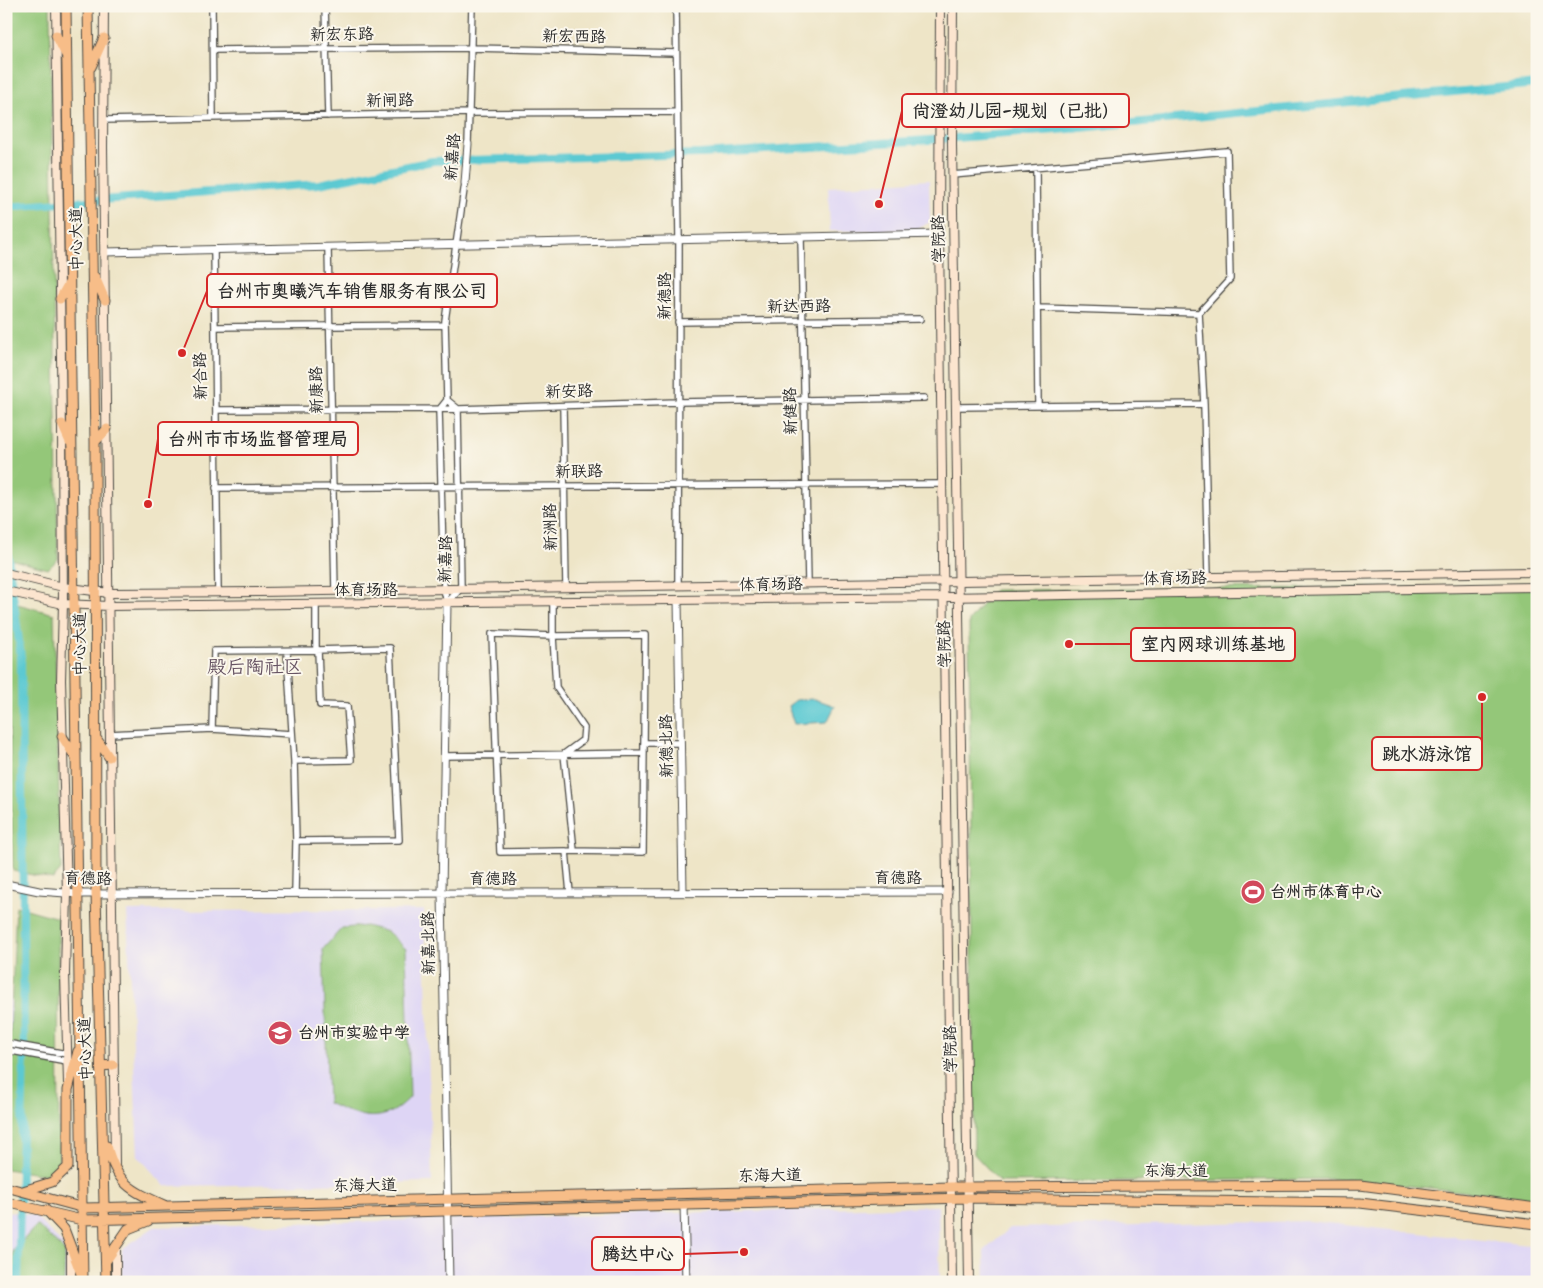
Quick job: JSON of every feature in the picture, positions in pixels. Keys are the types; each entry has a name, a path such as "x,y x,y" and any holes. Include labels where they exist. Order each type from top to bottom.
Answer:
{"main road":[{"path":"56,6 64,182"},
{"name":"中心大道","path":"66,6 67,58 64,210 70,283 83,1281"},
{"name":"中心大道","path":"88,6 95,442 96,893 106,1208 106,1282"},
{"path":"104,6 103,180 115,1169"},
{"name":"学院路","path":"940,6 939,234 952,1282"},
{"name":"学院路","path":"953,6 952,176 969,1282"},
{"path":"56,35 67,58"},
{"path":"89,70 104,38"},
{"path":"22,1191 52,1182 68,1167 65,973 67,893 62,736 63,587 60,299 64,210"},
{"path":"93,273 105,300"},
{"path":"60,299 70,283"},
{"path":"62,424 72,445"},
{"path":"95,442 107,429"},
{"path":"6,573 63,587 109,593 1537,572"},
{"name":"体育场路","path":"6,591 63,604 109,606 944,597 1537,587"},
{"path":"62,736 76,758"},
{"path":"96,738 109,757"},
{"path":"68,1090 80,1044"},
{"path":"101,1066 113,1065"},
{"path":"103,1131 115,1169 122,1182 142,1195 167,1206"},
{"name":"东海大道","path":"7,1187 82,1208 106,1208 967,1186 1360,1185 1537,1208"},
{"name":"东海大道","path":"6,1202 82,1220 951,1198 1360,1203 1537,1224"},
{"path":"46,1210 64,1230 83,1281"},
{"path":"106,1261 128,1229 162,1218"},
{"path":"116,1247 116,1282"},
{"path":"71,1250 71,1282"}],"street":[{"path":"212,6 213,118"},
{"path":"325,6 328,116"},
{"name":"新嘉路","path":"447,400 445,325 465,183 471,113 472,6"},
{"name":"新德路","path":"676,6 679,241 678,586"},
{"name":"新宏东路","path":"213,50 472,48"},
{"name":"新宏西路","path":"472,48 676,53"},
{"name":"新闸路","path":"103,120 471,113 677,112"},
{"path":"952,176 1227,151 1230,279 1199,313 1204,404 1208,577"},
{"path":"1036,168 1038,406"},
{"path":"104,252 939,234"},
{"name":"新健路","path":"801,238 808,583"},
{"name":"新康路","path":"328,248 335,591"},
{"name":"新合路","path":"214,250 218,592"},
{"path":"1038,308 1199,313"},
{"name":"新达西路","path":"678,322 920,319"},
{"path":"214,328 445,325"},
{"name":"新安路","path":"216,410 458,410 678,402 924,398"},
{"path":"439,410 447,400 458,410"},
{"path":"955,407 1204,404"},
{"name":"新洲路","path":"563,406 566,587"},
{"name":"新嘉路","path":"439,410 444,589 447,603"},
{"name":"新嘉路","path":"447,603 461,588 458,410"},
{"name":"新联路","path":"216,488 942,484"},
{"name":"新德北路","path":"678,600 683,892"},
{"path":"553,602 556,687 584,728 583,740 564,754"},
{"name":"新嘉北路","path":"447,603 442,893 449,1282"},
{"path":"294,761 351,760 347,706 320,705 316,604"},
{"path":"492,634 553,636 645,635 643,852 500,852 492,634"},
{"path":"212,729 214,651 287,652 390,648 399,840 296,841"},
{"path":"287,652 294,761 295,893"},
{"path":"109,734 212,729 292,734"},
{"path":"644,743 680,743"},
{"path":"444,756 644,753"},
{"path":"564,754 574,851"},
{"path":"566,851 570,893"},
{"name":"育德路","path":"7,884 39,891 78,894 948,892"},
{"path":"8,1043 40,1049 67,1057"},
{"path":"8,1051 40,1056 67,1057"},
{"path":"684,1205 686,1282"}],"shaded area":[{"path":"929,180 930,222 916,230 830,231 828,187"},
{"name":"台州市实验中学","path":"424,910 432,1182 165,1186 138,1156 127,911"},
{"path":"6,943 12,1028 6,1090"},
{"path":"938,1206 940,1282 122,1282 122,1249 154,1227"},
{"path":"6,1211 35,1216 67,1249 67,1282 6,1282"},
{"path":"1309,1221 1537,1246 1537,1282 985,1282 984,1251 1010,1228"}],"green space":[{"path":"6,6 50,6 58,559 48,569 6,558"},
{"name":"台州市体育中心","path":"1537,587 1537,1199 1342,1179 1000,1182 974,1154 969,621 994,590"},
{"path":"6,601 54,614 61,870 53,879 13,871"},
{"path":"16,906 58,918 59,1164 46,1175 6,1169 6,1123"},
{"path":"366,926 388,932 406,949 410,1097 401,1106 381,1116 361,1115 328,1103 323,949 342,928"},
{"path":"37,1225 65,1251 64,1282 10,1282 13,1251"}],"water":[{"path":"815,699 835,706 827,722 794,724 788,706 796,700"}],"waterway":[{"path":"6,207 319,184 433,161 700,154 929,140 1070,129 1537,84"},
{"path":"6,541 21,657 24,1055 18,1282"}],"place":[{"name":"尚澄幼儿园-规划（已批）","path":"879,204"},
{"name":"台州市奥曦汽车销售服务有限公司","path":"182,353"},
{"name":"台州市市场监督管理局","path":"148,504"},
{"name":"室内网球训练基地","path":"1069,644"},
{"name":"跳水游泳馆","path":"1482,697"},
{"name":"台州市体育中心","path":"1253,892"},
{"name":"台州市实验中学","path":"280,1033"},
{"name":"腾达中心","path":"744,1252"}],"district":[{"name":"殿后陶社区","path":"255,668"}]}
